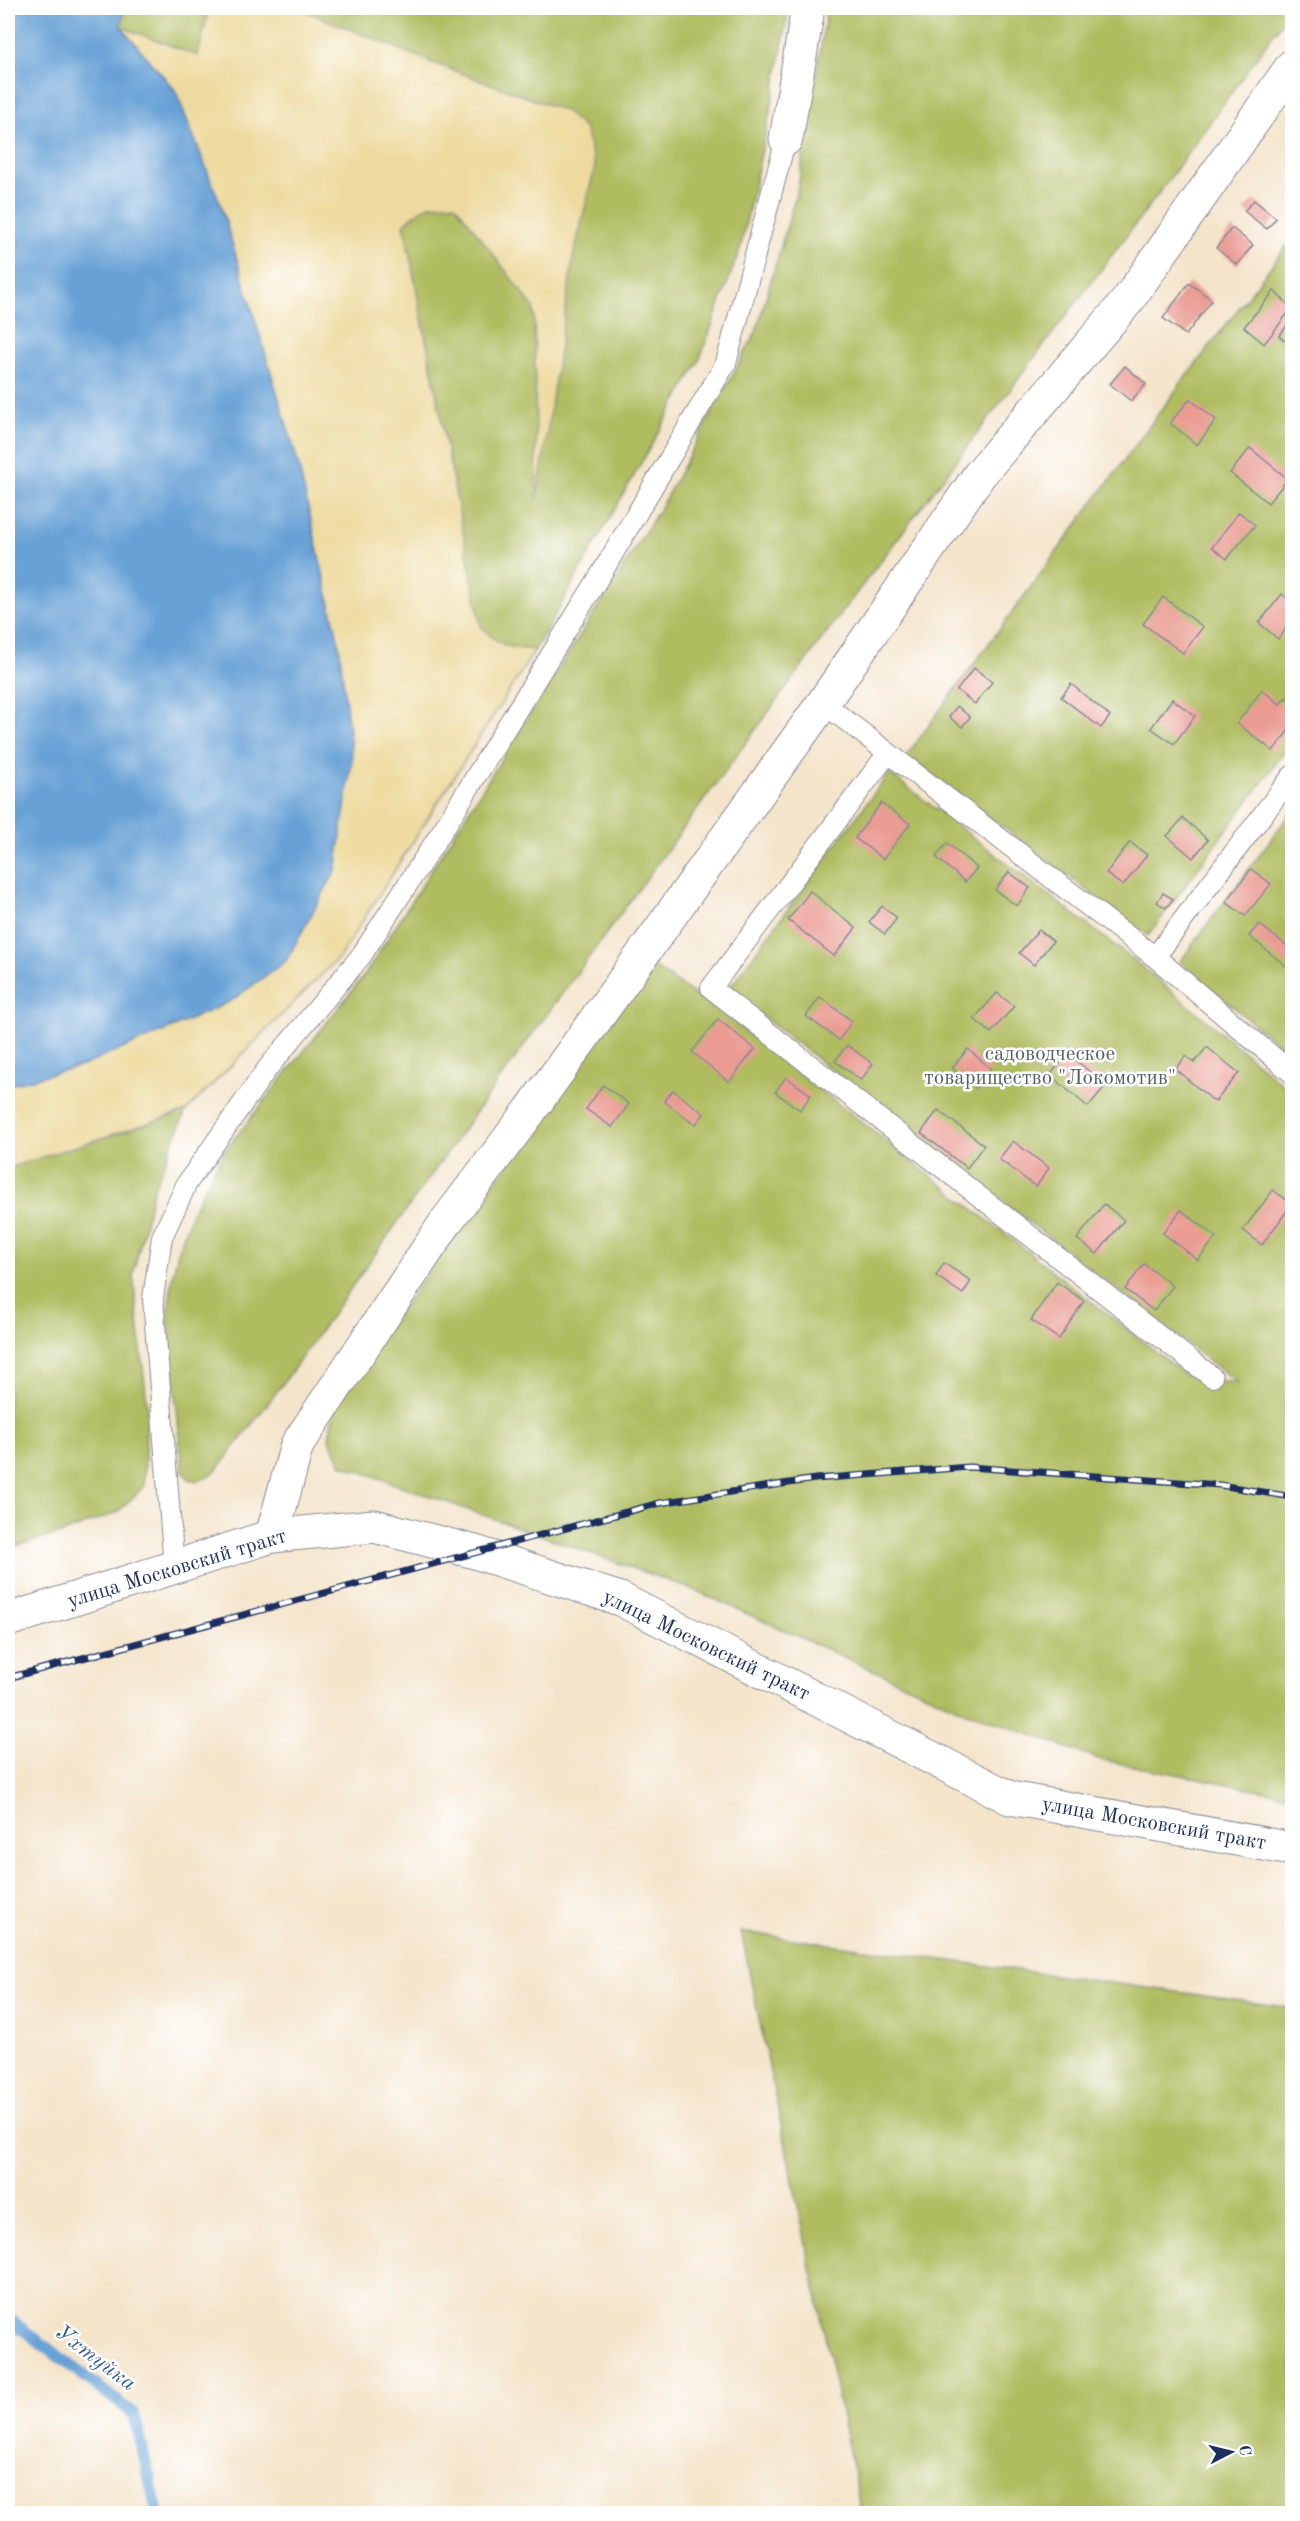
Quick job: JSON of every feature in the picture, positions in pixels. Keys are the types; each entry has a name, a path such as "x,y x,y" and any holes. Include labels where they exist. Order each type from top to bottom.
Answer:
{"street":[{"path":"786,139 808,8"},
{"path":"272,1536 297,1445 448,1219 530,1111 823,703 980,474 1128,300 1293,66"},
{"name":"улица Московский тракт","path":"8,1620 272,1536 374,1526 475,1552 620,1599 1010,1798 1293,1849"}],"lane":[{"path":"174,1568 153,1298 162,1237 187,1183 267,1069 361,956 444,828 601,574 726,363 786,139"},
{"path":"823,703 1155,957 1293,1073"},
{"path":"888,753 711,988 1212,1377"},
{"path":"1155,957 1293,776"}],"green space":[{"path":"124,8 209,8 198,57 121,27"},
{"path":"298,8 789,8 773,98 741,246 699,361 535,650 505,645 493,638 481,626 404,224 426,207 455,204 534,308 537,495 573,258 595,166 565,111 433,63"},
{"path":"827,8 1292,8 1165,185 830,628 496,1084 287,1378 221,1465 210,1476 198,1481 189,1479 183,1472 168,1318 172,1278 191,1214 223,1153 366,973 658,512 756,332 798,188"},
{"path":"1292,239 1292,742 1148,936 907,755 1179,386"},
{"name":"садоводческое товарищество \"Локомотив\"","path":"889,773 1135,961 1292,1092 1292,1796 1102,1760 967,1712 694,1590 342,1465 329,1439 333,1413 354,1374 652,966 714,1007 1187,1376 1238,1383 728,990"},
{"path":"1292,811 1292,1056 1180,962"},
{"path":"186,1111 153,1190 133,1274 147,1404 144,1486 118,1512 63,1533 8,1548 8,1168"},
{"path":"741,1932 1292,2008 1292,2513 862,2513"}],"sand":[{"path":"209,8 298,8 433,63 565,111 585,129 595,166 573,258 537,500 534,308 455,204 438,204 421,209 404,225 481,626 493,638 505,645 535,650 340,956 186,1111 8,1168 8,1085 82,1066 174,1027 336,870 352,759 339,644 297,459 220,203 175,90 121,27 198,56"}],"water":[{"path":"8,8 124,8 121,27 175,90 220,203 297,459 339,644 352,759 336,870 286,961 231,1001 174,1027 82,1066 8,1085"}],"building":[{"path":"1254,200 1276,218 1267,229 1244,211"},
{"path":"1232,228 1253,245 1237,265 1216,248"},
{"path":"1189,283 1212,300 1186,335 1163,318"},
{"path":"1274,291 1292,308 1264,344 1244,327"},
{"path":"1292,319 1292,347 1279,336"},
{"path":"1125,366 1146,384 1131,401 1110,384"},
{"path":"1190,399 1216,420 1197,445 1170,423"},
{"path":"1250,448 1288,479 1268,503 1230,473"},
{"path":"1239,512 1255,525 1227,559 1212,547"},
{"path":"1282,594 1292,602 1292,621 1278,639 1259,623"},
{"path":"1163,597 1203,627 1183,653 1143,624"},
{"path":"974,668 992,682 975,704 957,690"},
{"path":"1071,684 1110,716 1101,728 1061,697"},
{"path":"1262,690 1280,704 1286,697 1292,703 1292,726 1273,751 1237,723"},
{"path":"1172,699 1195,716 1174,744 1151,728"},
{"path":"957,706 970,717 962,727 949,717"},
{"path":"881,803 910,824 883,859 855,838"},
{"path":"1183,818 1208,840 1193,858 1167,836"},
{"path":"1130,842 1147,855 1123,886 1106,873"},
{"path":"947,843 977,868 965,882 936,857"},
{"path":"1251,869 1271,884 1245,916 1226,902"},
{"path":"1009,872 1030,888 1017,906 995,890"},
{"path":"810,891 856,928 834,956 788,920"},
{"path":"1163,893 1173,899 1166,908 1157,902"},
{"path":"882,906 897,918 885,934 869,922"},
{"path":"1259,924 1292,950 1292,958 1286,966 1249,936"},
{"path":"1039,930 1053,941 1034,965 1019,953"},
{"path":"997,993 1014,1006 991,1033 974,1019"},
{"path":"820,997 852,1021 839,1040 806,1016"},
{"path":"718,1019 755,1049 729,1082 692,1052"},
{"path":"847,1045 873,1064 861,1080 835,1061"},
{"path":"1207,1047 1239,1073 1215,1102 1175,1069 1186,1056 1194,1063"},
{"path":"968,1049 991,1069 976,1088 952,1068"},
{"path":"1068,1054 1106,1085 1088,1107 1050,1075"},
{"path":"786,1077 811,1095 800,1110 775,1092"},
{"path":"603,1085 629,1104 612,1127 586,1109"},
{"path":"673,1090 704,1114 695,1125 664,1101"},
{"path":"938,1110 984,1145 967,1168 921,1133"},
{"path":"1013,1141 1049,1168 1036,1187 999,1159"},
{"path":"1273,1190 1292,1204 1262,1245 1243,1230"},
{"path":"1104,1204 1124,1220 1097,1254 1077,1239"},
{"path":"1181,1210 1216,1237 1198,1260 1163,1233"},
{"path":"944,1263 971,1281 963,1294 936,1276"},
{"path":"1144,1264 1173,1286 1154,1311 1125,1289"},
{"path":"1057,1282 1084,1301 1059,1339 1031,1320"}],"waterway":[{"name":"Ухтуйка","path":"8,2318 134,2414 158,2514"}],"railway":[{"path":"8,1678 660,1503 815,1479 969,1467 1220,1485 1292,1497"}]}
